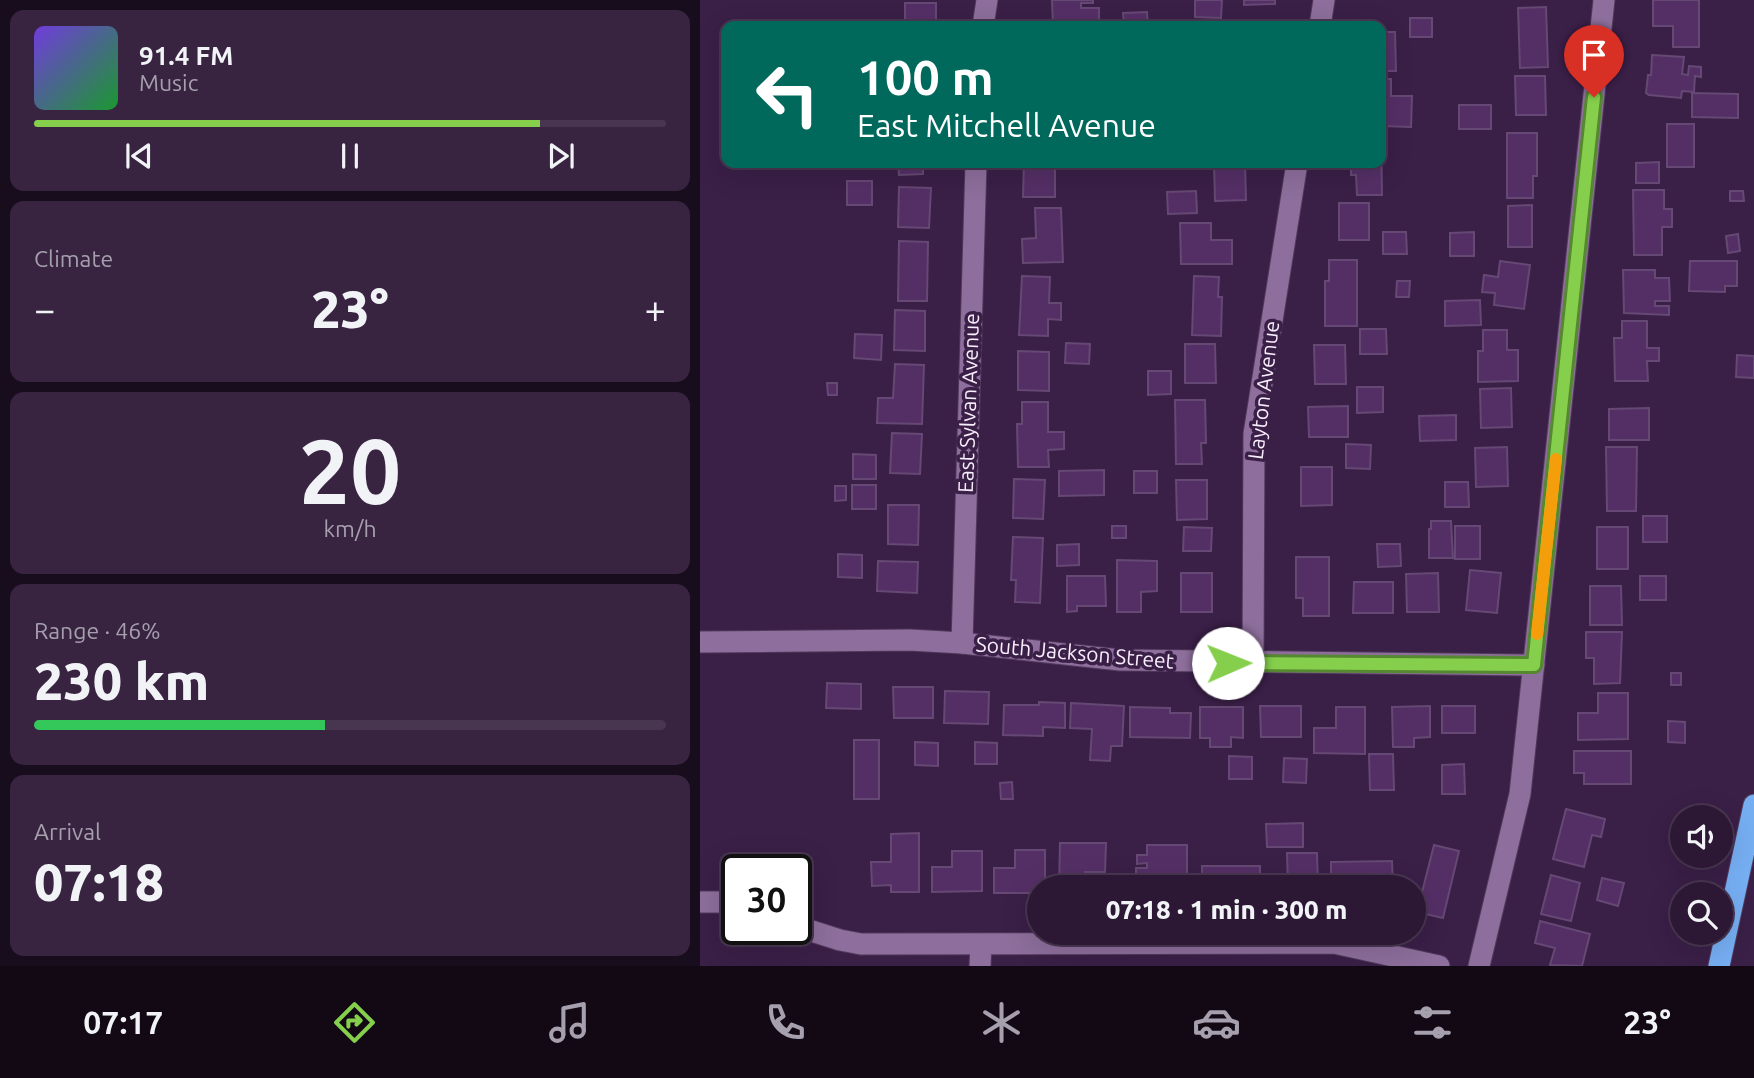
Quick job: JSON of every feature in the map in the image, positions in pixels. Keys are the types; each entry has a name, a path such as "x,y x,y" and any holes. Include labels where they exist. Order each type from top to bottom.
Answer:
{"highway":[{"path":"1720,966 1754,805"}],"street":[{"path":"984,21 987,0"},
{"path":"1321,21 1324,0"},
{"path":"1479,966 1517,815 1604,0"},
{"name":"East Sylvan Avenue","path":"962,643 976,168"},
{"name":"Layton Avenue","path":"1254,662 1254,434 1296,168"},
{"name":"South Jackson Street","path":"700,642 910,640 1119,660 1534,665"},
{"path":"700,902 721,903"},
{"path":"812,931 862,944 980,955 1334,943 1439,966"}],"building":[{"path":"1052,0 1093,0 1093,3 1081,3 1081,8 1099,8 1099,21 1053,21"},
{"path":"1195,0 1222,0 1221,18 1195,17"},
{"path":"1244,0 1275,0 1275,4 1244,5"},
{"path":"1653,0 1699,0 1699,47 1673,47 1673,26 1653,26"},
{"path":"905,3 936,3 936,21 905,21"},
{"path":"1546,7 1548,67 1520,68 1518,8"},
{"path":"1147,12 1148,21 1124,21 1123,13"},
{"path":"1410,18 1432,18 1432,37 1410,37"},
{"path":"1386,32 1395,32 1396,71 1386,71"},
{"path":"1652,55 1684,57 1682,74 1688,75 1689,66 1701,67 1701,77 1695,76 1694,92 1682,91 1681,98 1646,93 1648,75 1651,75"},
{"path":"1515,76 1545,76 1546,115 1516,115"},
{"path":"1386,79 1391,79 1391,96 1412,96 1411,127 1386,126"},
{"path":"1692,93 1738,94 1738,118 1692,117"},
{"path":"1459,105 1491,105 1491,129 1459,129"},
{"path":"1667,124 1694,124 1694,167 1667,167"},
{"path":"1507,133 1537,133 1537,176 1533,176 1533,198 1507,198"},
{"path":"1659,162 1659,183 1636,183 1636,163"},
{"path":"898,168 923,168 923,174 899,175"},
{"path":"1024,168 1055,168 1055,197 1023,197"},
{"path":"1214,168 1245,168 1246,200 1215,201"},
{"path":"1351,168 1382,168 1382,195 1357,195 1356,175 1351,175"},
{"path":"847,181 872,181 872,205 847,205"},
{"path":"899,187 931,188 929,228 898,227"},
{"path":"1633,190 1664,190 1664,209 1672,209 1672,227 1662,227 1662,255 1634,255"},
{"path":"1196,191 1197,213 1168,214 1167,192"},
{"path":"1730,191 1743,191 1744,201 1730,201"},
{"path":"1339,203 1369,203 1369,240 1339,240"},
{"path":"1532,205 1532,247 1508,247 1508,206"},
{"path":"1035,208 1061,208 1063,262 1023,263 1022,239 1036,238"},
{"path":"1180,223 1211,223 1211,240 1232,240 1232,264 1181,264"},
{"path":"1383,232 1406,232 1407,254 1383,254"},
{"path":"1474,232 1474,256 1450,256 1450,233"},
{"path":"1738,234 1740,251 1728,253 1726,236"},
{"path":"899,241 928,242 927,301 898,301"},
{"path":"1329,260 1357,260 1357,326 1325,326 1325,281 1329,281"},
{"path":"1500,261 1530,265 1524,309 1494,305 1495,293 1482,292 1484,275 1498,277"},
{"path":"1690,261 1737,261 1737,286 1725,286 1725,292 1689,291"},
{"path":"1623,270 1655,270 1655,278 1669,278 1670,301 1655,301 1655,306 1669,306 1669,315 1624,313"},
{"path":"1022,276 1050,277 1049,303 1061,303 1061,320 1048,319 1048,336 1019,335"},
{"path":"1194,276 1219,277 1218,297 1222,297 1221,336 1192,335"},
{"path":"1397,281 1410,281 1409,297 1396,297"},
{"path":"1480,300 1481,325 1445,326 1445,301"},
{"path":"895,310 925,311 925,351 894,350"},
{"path":"1622,321 1647,321 1647,348 1659,348 1659,361 1647,361 1648,381 1615,381 1614,338 1622,338"},
{"path":"1360,329 1386,329 1387,354 1360,354"},
{"path":"1483,330 1507,330 1507,350 1518,350 1518,381 1478,382 1478,351 1483,351"},
{"path":"855,334 882,335 881,360 854,358"},
{"path":"1066,343 1090,344 1089,364 1065,363"},
{"path":"1185,344 1215,344 1216,383 1185,383"},
{"path":"1314,345 1345,345 1346,384 1315,384"},
{"path":"1018,351 1049,352 1049,391 1018,390"},
{"path":"1737,355 1754,356 1754,378 1736,377"},
{"path":"895,364 924,365 922,424 877,423 878,398 893,398"},
{"path":"1148,371 1171,371 1171,394 1148,395"},
{"path":"827,383 837,383 837,395 828,395"},
{"path":"1357,387 1383,387 1383,412 1357,413"},
{"path":"1511,388 1512,427 1481,428 1480,389"},
{"path":"1175,400 1205,400 1206,443 1201,443 1202,464 1176,464"},
{"path":"1022,402 1048,402 1048,432 1064,432 1064,449 1048,450 1049,467 1018,467 1017,424 1022,424"},
{"path":"1348,406 1348,437 1309,437 1308,407"},
{"path":"1649,408 1649,440 1609,440 1609,409"},
{"path":"1456,415 1456,440 1420,441 1419,416"},
{"path":"892,433 922,434 920,474 890,473"},
{"path":"1346,444 1371,445 1370,469 1346,468"},
{"path":"1507,447 1508,486 1476,487 1475,448"},
{"path":"1606,447 1637,447 1636,511 1607,511"},
{"path":"853,454 876,455 876,479 853,479"},
{"path":"1301,467 1332,467 1332,505 1301,506"},
{"path":"1104,470 1104,495 1059,496 1059,471"},
{"path":"1134,471 1157,471 1157,493 1134,493"},
{"path":"1014,479 1045,480 1043,519 1013,518"},
{"path":"1176,480 1207,480 1207,519 1177,520"},
{"path":"1445,482 1468,482 1469,507 1445,507"},
{"path":"852,485 876,485 876,509 852,509"},
{"path":"835,486 846,486 846,500 835,501"},
{"path":"888,505 919,505 918,545 888,544"},
{"path":"1643,516 1667,516 1667,542 1643,542"},
{"path":"1431,521 1451,521 1453,558 1429,558"},
{"path":"1112,526 1126,526 1126,538 1112,538"},
{"path":"1455,526 1480,526 1480,559 1455,559"},
{"path":"1184,527 1212,528 1211,551 1183,551"},
{"path":"1597,527 1628,527 1628,569 1597,569"},
{"path":"1013,537 1043,538 1040,603 1015,602 1016,580 1011,580"},
{"path":"1079,544 1079,565 1057,566 1057,545"},
{"path":"1377,544 1400,544 1401,566 1378,567"},
{"path":"838,554 862,555 862,578 838,577"},
{"path":"1296,557 1329,557 1329,616 1303,616 1303,598 1296,598"},
{"path":"1117,560 1157,561 1157,591 1141,592 1141,612 1117,612"},
{"path":"878,561 918,562 917,593 877,591"},
{"path":"1470,570 1501,573 1497,613 1466,610"},
{"path":"1181,573 1212,573 1212,612 1181,612"},
{"path":"1438,573 1439,612 1407,612 1406,574"},
{"path":"1067,576 1105,576 1106,606 1077,606 1077,611 1067,612"},
{"path":"1640,576 1666,576 1666,600 1640,600"},
{"path":"1354,582 1393,582 1393,613 1353,613"},
{"path":"1590,586 1621,586 1622,625 1590,625"},
{"path":"1586,632 1622,632 1620,683 1594,684 1594,658 1586,658"},
{"path":"1671,673 1681,673 1681,685 1671,685"},
{"path":"827,683 861,684 861,709 826,708"},
{"path":"893,687 933,687 933,718 894,718"},
{"path":"945,691 989,692 988,724 944,723"},
{"path":"1598,693 1628,693 1628,739 1578,740 1578,713 1598,713"},
{"path":"1039,702 1065,703 1065,728 1043,727 1043,736 1003,735 1004,705 1039,705"},
{"path":"1071,703 1124,706 1122,746 1111,746 1110,761 1090,760 1092,729 1070,728"},
{"path":"1260,706 1301,706 1301,737 1261,737"},
{"path":"1430,706 1430,737 1414,738 1414,747 1393,747 1392,707"},
{"path":"1442,706 1475,706 1475,733 1442,733"},
{"path":"1130,707 1170,708 1170,713 1191,713 1190,738 1130,737"},
{"path":"1200,707 1243,707 1243,738 1231,737 1231,747 1210,747 1210,738 1200,738"},
{"path":"1336,707 1365,707 1365,754 1314,753 1314,728 1336,728"},
{"path":"1668,721 1685,722 1685,743 1668,742"},
{"path":"854,740 879,740 879,799 854,799"},
{"path":"915,742 938,743 938,766 915,765"},
{"path":"975,742 997,743 997,764 975,764"},
{"path":"1574,751 1631,751 1631,784 1584,784 1584,773 1574,773"},
{"path":"1369,754 1393,754 1394,790 1370,790"},
{"path":"1229,756 1252,757 1252,779 1229,779"},
{"path":"1284,758 1307,759 1306,783 1283,782"},
{"path":"1464,764 1465,794 1442,794 1442,765"},
{"path":"1012,782 1013,799 1001,799 1000,783"},
{"path":"1566,809 1605,819 1601,837 1592,835 1584,867 1553,859"},
{"path":"1303,823 1303,847 1267,847 1266,824"},
{"path":"919,833 919,892 891,892 891,885 872,886 871,862 891,862 891,834"},
{"path":"1060,843 1106,843 1105,872 1059,875"},
{"path":"1147,845 1187,845 1187,875 1136,875 1136,868 1147,868 1147,863 1137,864 1137,855 1147,855"},
{"path":"1434,845 1459,851 1443,918 1426,914 1426,877"},
{"path":"1015,850 1045,850 1045,875 1027,875 1027,893 994,893 994,868 1015,868"},
{"path":"952,851 982,851 982,891 932,892 932,867 952,867"},
{"path":"1287,853 1317,853 1318,875 1288,875"},
{"path":"1392,861 1393,875 1331,875 1331,862"},
{"path":"1202,866 1260,866 1260,875 1202,875"},
{"path":"1551,875 1580,883 1571,921 1541,914"},
{"path":"1602,878 1624,883 1618,906 1597,900"},
{"path":"1540,921 1590,934 1582,966 1550,965 1555,948 1535,943"}],"slow traffic":[{"path":"1537,634 1556,459"}],"route":[{"path":"1228,663 1534,665 1594,97"}]}
